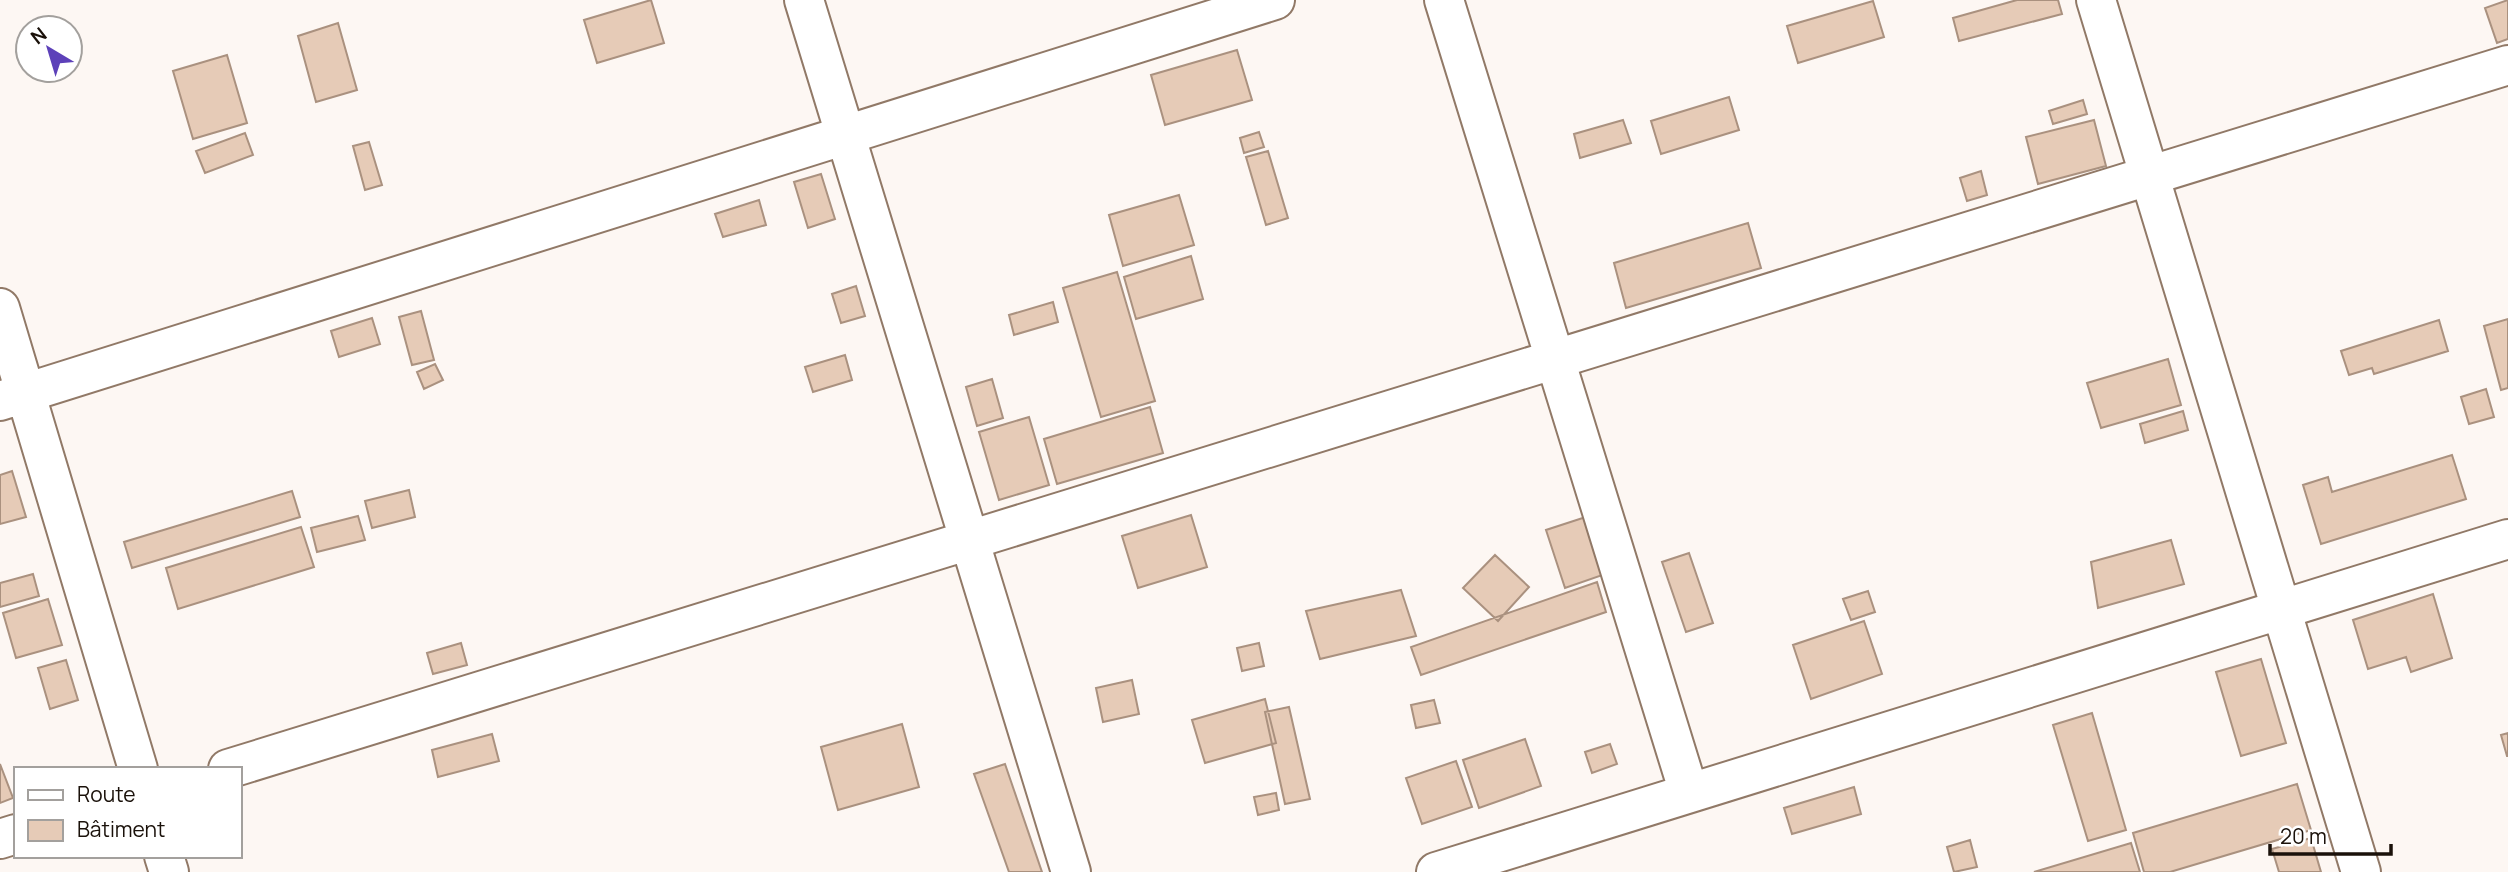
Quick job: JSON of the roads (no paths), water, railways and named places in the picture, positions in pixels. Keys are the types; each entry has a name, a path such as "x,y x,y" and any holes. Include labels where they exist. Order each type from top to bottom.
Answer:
{"street":[{"path":"804,0 1071,872"},
{"path":"13,397 1275,0"},
{"path":"1444,0 1689,793"},
{"path":"2096,0 2361,872"},
{"path":"234,767 2508,65"},
{"path":"0,308 13,397 137,767"},
{"path":"1436,872 1511,861 1689,793 2508,539"}]}
